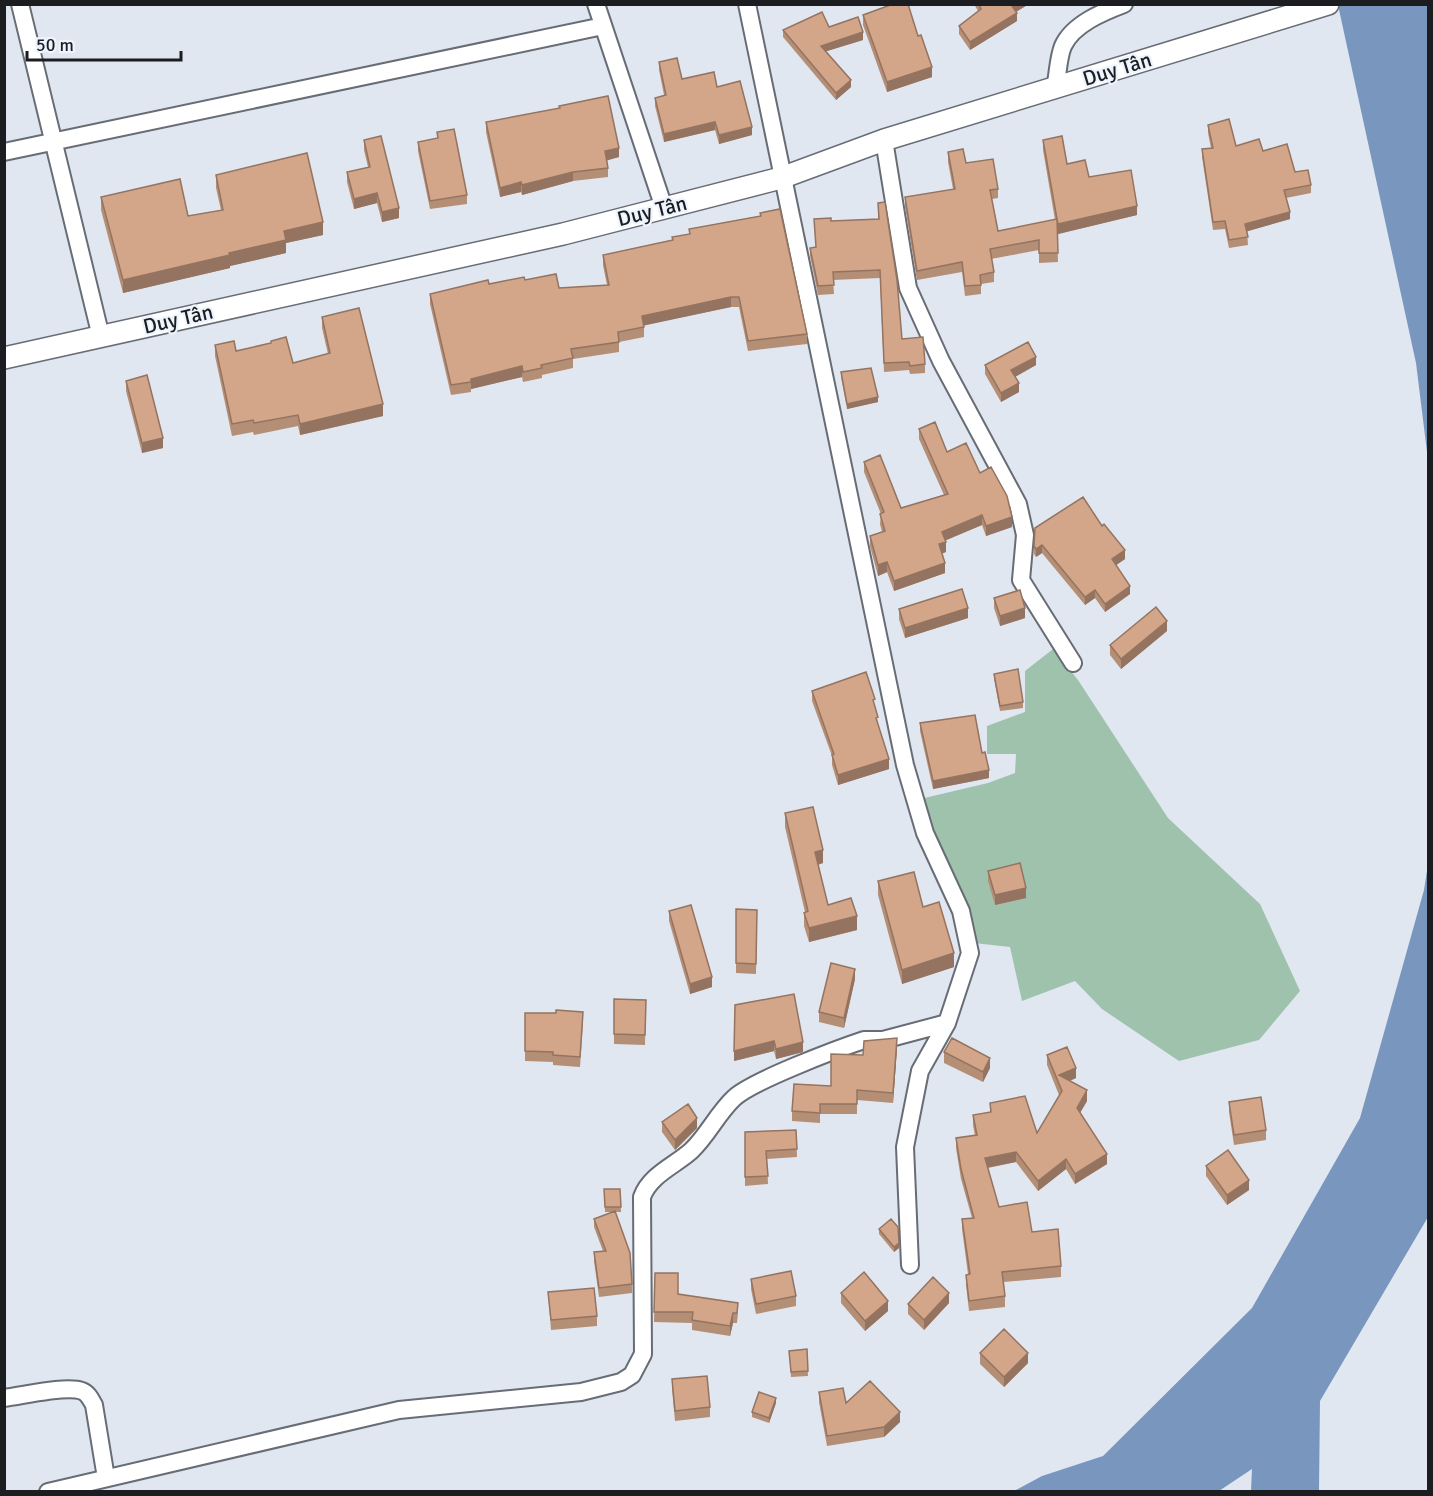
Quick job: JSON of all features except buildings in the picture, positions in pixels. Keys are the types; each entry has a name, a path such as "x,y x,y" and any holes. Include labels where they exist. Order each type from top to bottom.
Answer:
{"street":[{"path":"20,4 100,337"},
{"path":"596,4 664,208"},
{"path":"747,4 781,178 822,358 905,765 925,833 961,911 970,953 947,1023 920,1071 905,1147 910,1265"},
{"path":"1055,88 1063,47 1069,37 1090,19 1124,4"},
{"name":"Duy Tân","path":"4,358 552,236 781,178 884,140 1328,4"},
{"path":"4,152 603,26"},
{"path":"884,140 908,288 941,362 1018,504 1025,535 1021,580 1073,663"},
{"path":"48,1491 399,1410 580,1392 621,1382 632,1375 643,1354 642,1197 651,1180 691,1151 705,1137 725,1108 746,1089 858,1042 883,1041 947,1023"},
{"path":"4,1398 82,1390 94,1405 106,1478"}],"green space":[{"path":"1053,649 1078,680 1168,818 1260,904 1300,991 1259,1040 1179,1061 1102,1009 1075,981 1022,1001 1010,947 974,943 916,800 988,783 1015,773 1016,754 987,754 987,726 1025,712 1025,671"}],"water":[{"path":"1338,5 1428,5 1428,460 1416,363"},
{"path":"1428,864 1428,1217 1320,1401 1319,1491 1251,1491 1252,1469 1219,1491 1014,1491 1042,1476 1103,1456 1252,1308 1360,1118 1424,890"}]}
